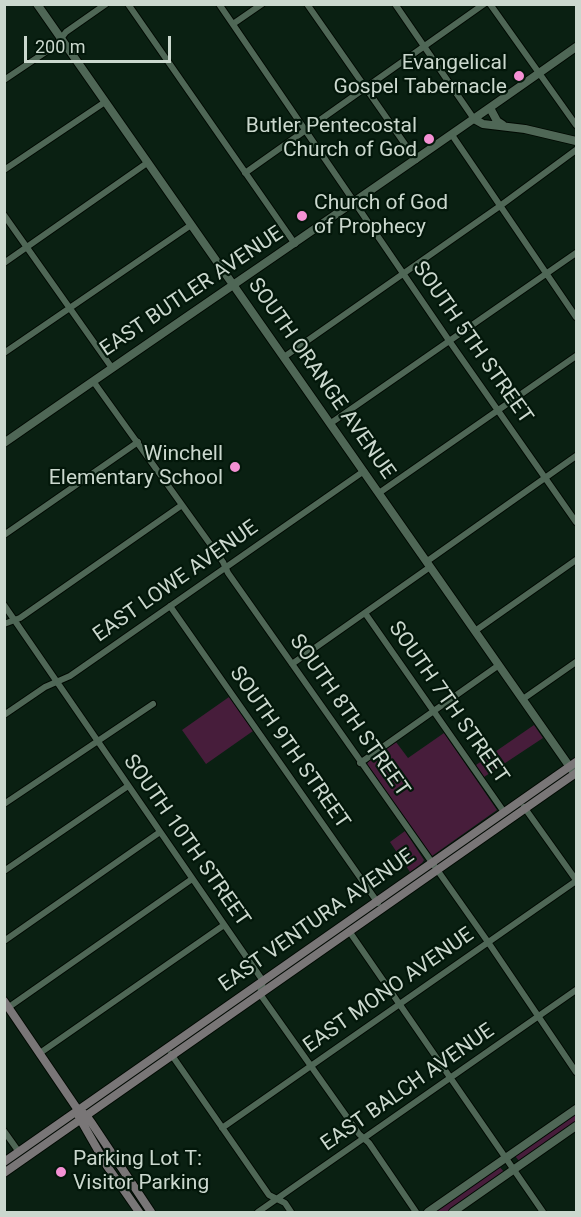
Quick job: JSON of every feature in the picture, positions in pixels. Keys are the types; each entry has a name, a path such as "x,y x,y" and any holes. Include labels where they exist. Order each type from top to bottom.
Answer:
{"main road":[{"name":"EAST VENTURA AVENUE","path":"4,1173 82,1118 263,981 379,905 574,769"},
{"name":"EAST VENTURA AVENUE","path":"434,866 504,812 523,805"},
{"name":"EAST VENTURA AVENUE","path":"4,1162 78,1110 260,993 349,931 379,905"},
{"path":"7,1004 78,1110 140,1212"},
{"path":"82,1118 151,1212"}],"street":[{"name":"SOUTH ORANGE AVENUE","path":"37,4 428,565 574,769"},
{"path":"4,80 56,45 66,32 106,4"},
{"path":"128,4 295,244"},
{"name":"SOUTH 5TH STREET","path":"219,4 576,522"},
{"path":"233,24 262,4"},
{"path":"307,4 416,160"},
{"path":"395,4 474,119 483,124 504,126 576,141"},
{"path":"245,173 484,4"},
{"path":"490,4 576,125"},
{"name":"EAST BUTLER AVENUE","path":"4,442 172,325 295,244 576,47"},
{"path":"4,171 105,102"},
{"path":"490,108 497,121 504,126"},
{"path":"452,135 576,317"},
{"path":"284,357 576,150"},
{"path":"4,263 147,163"},
{"path":"4,216 112,368"},
{"path":"4,353 191,225"},
{"path":"331,423 576,252"},
{"path":"379,493 576,356"},
{"name":"SOUTH 8TH STREET","path":"93,381 488,942 576,1072"},
{"path":"4,536 138,442"},
{"path":"292,664 365,613 576,456"},
{"name":"EAST LOWE AVENUE","path":"4,715 45,687 70,676 364,471"},
{"path":"4,624 20,618 182,505"},
{"path":"475,631 576,560"},
{"name":"SOUTH 10TH STREET","path":"4,605 263,981"},
{"name":"SOUTH 9TH STREET","path":"170,606 379,905"},
{"name":"SOUTH 7TH STREET","path":"365,613 504,812"},
{"path":"523,699 576,662"},
{"path":"360,763 499,665"},
{"path":"4,804 153,704"},
{"path":"4,871 128,786"},
{"path":"523,805 576,881"},
{"path":"4,941 160,832"},
{"path":"7,1004 192,879"},
{"name":"EAST MONO AVENUE","path":"222,1128 576,881"},
{"path":"40,1053 224,925"},
{"path":"349,931 543,1212"},
{"path":"263,981 260,993 358,1134 369,1143 416,1212"},
{"name":"EAST BALCH AVENUE","path":"258,1212 576,990"},
{"path":"169,1052 269,1195 285,1203 291,1212"},
{"path":"429,1212 576,1109"},
{"path":"453,1212 576,1126"},
{"path":"4,1131 19,1152"}],"shaded area":[{"path":"229,697 253,731 206,764 182,730"},
{"path":"534,725 543,738 484,777 476,765"},
{"path":"444,733 497,810 432,856 367,764 396,742 408,758"},
{"path":"405,831 424,860 410,872 390,842"},
{"path":"576,1112 576,1124 520,1162 515,1156 516,1154"},
{"path":"499,1166 504,1172 450,1212 432,1212"}],"place":[{"name":"Evangelical Gospel Tabernacle","path":"519,76"},
{"name":"Butler Pentecostal Church of God","path":"429,139"},
{"name":"Church of God of Prophecy","path":"302,216"},
{"name":"Winchell Elementary School","path":"235,467"},
{"name":"Parking Lot T: Visitor Parking","path":"61,1172"}]}
